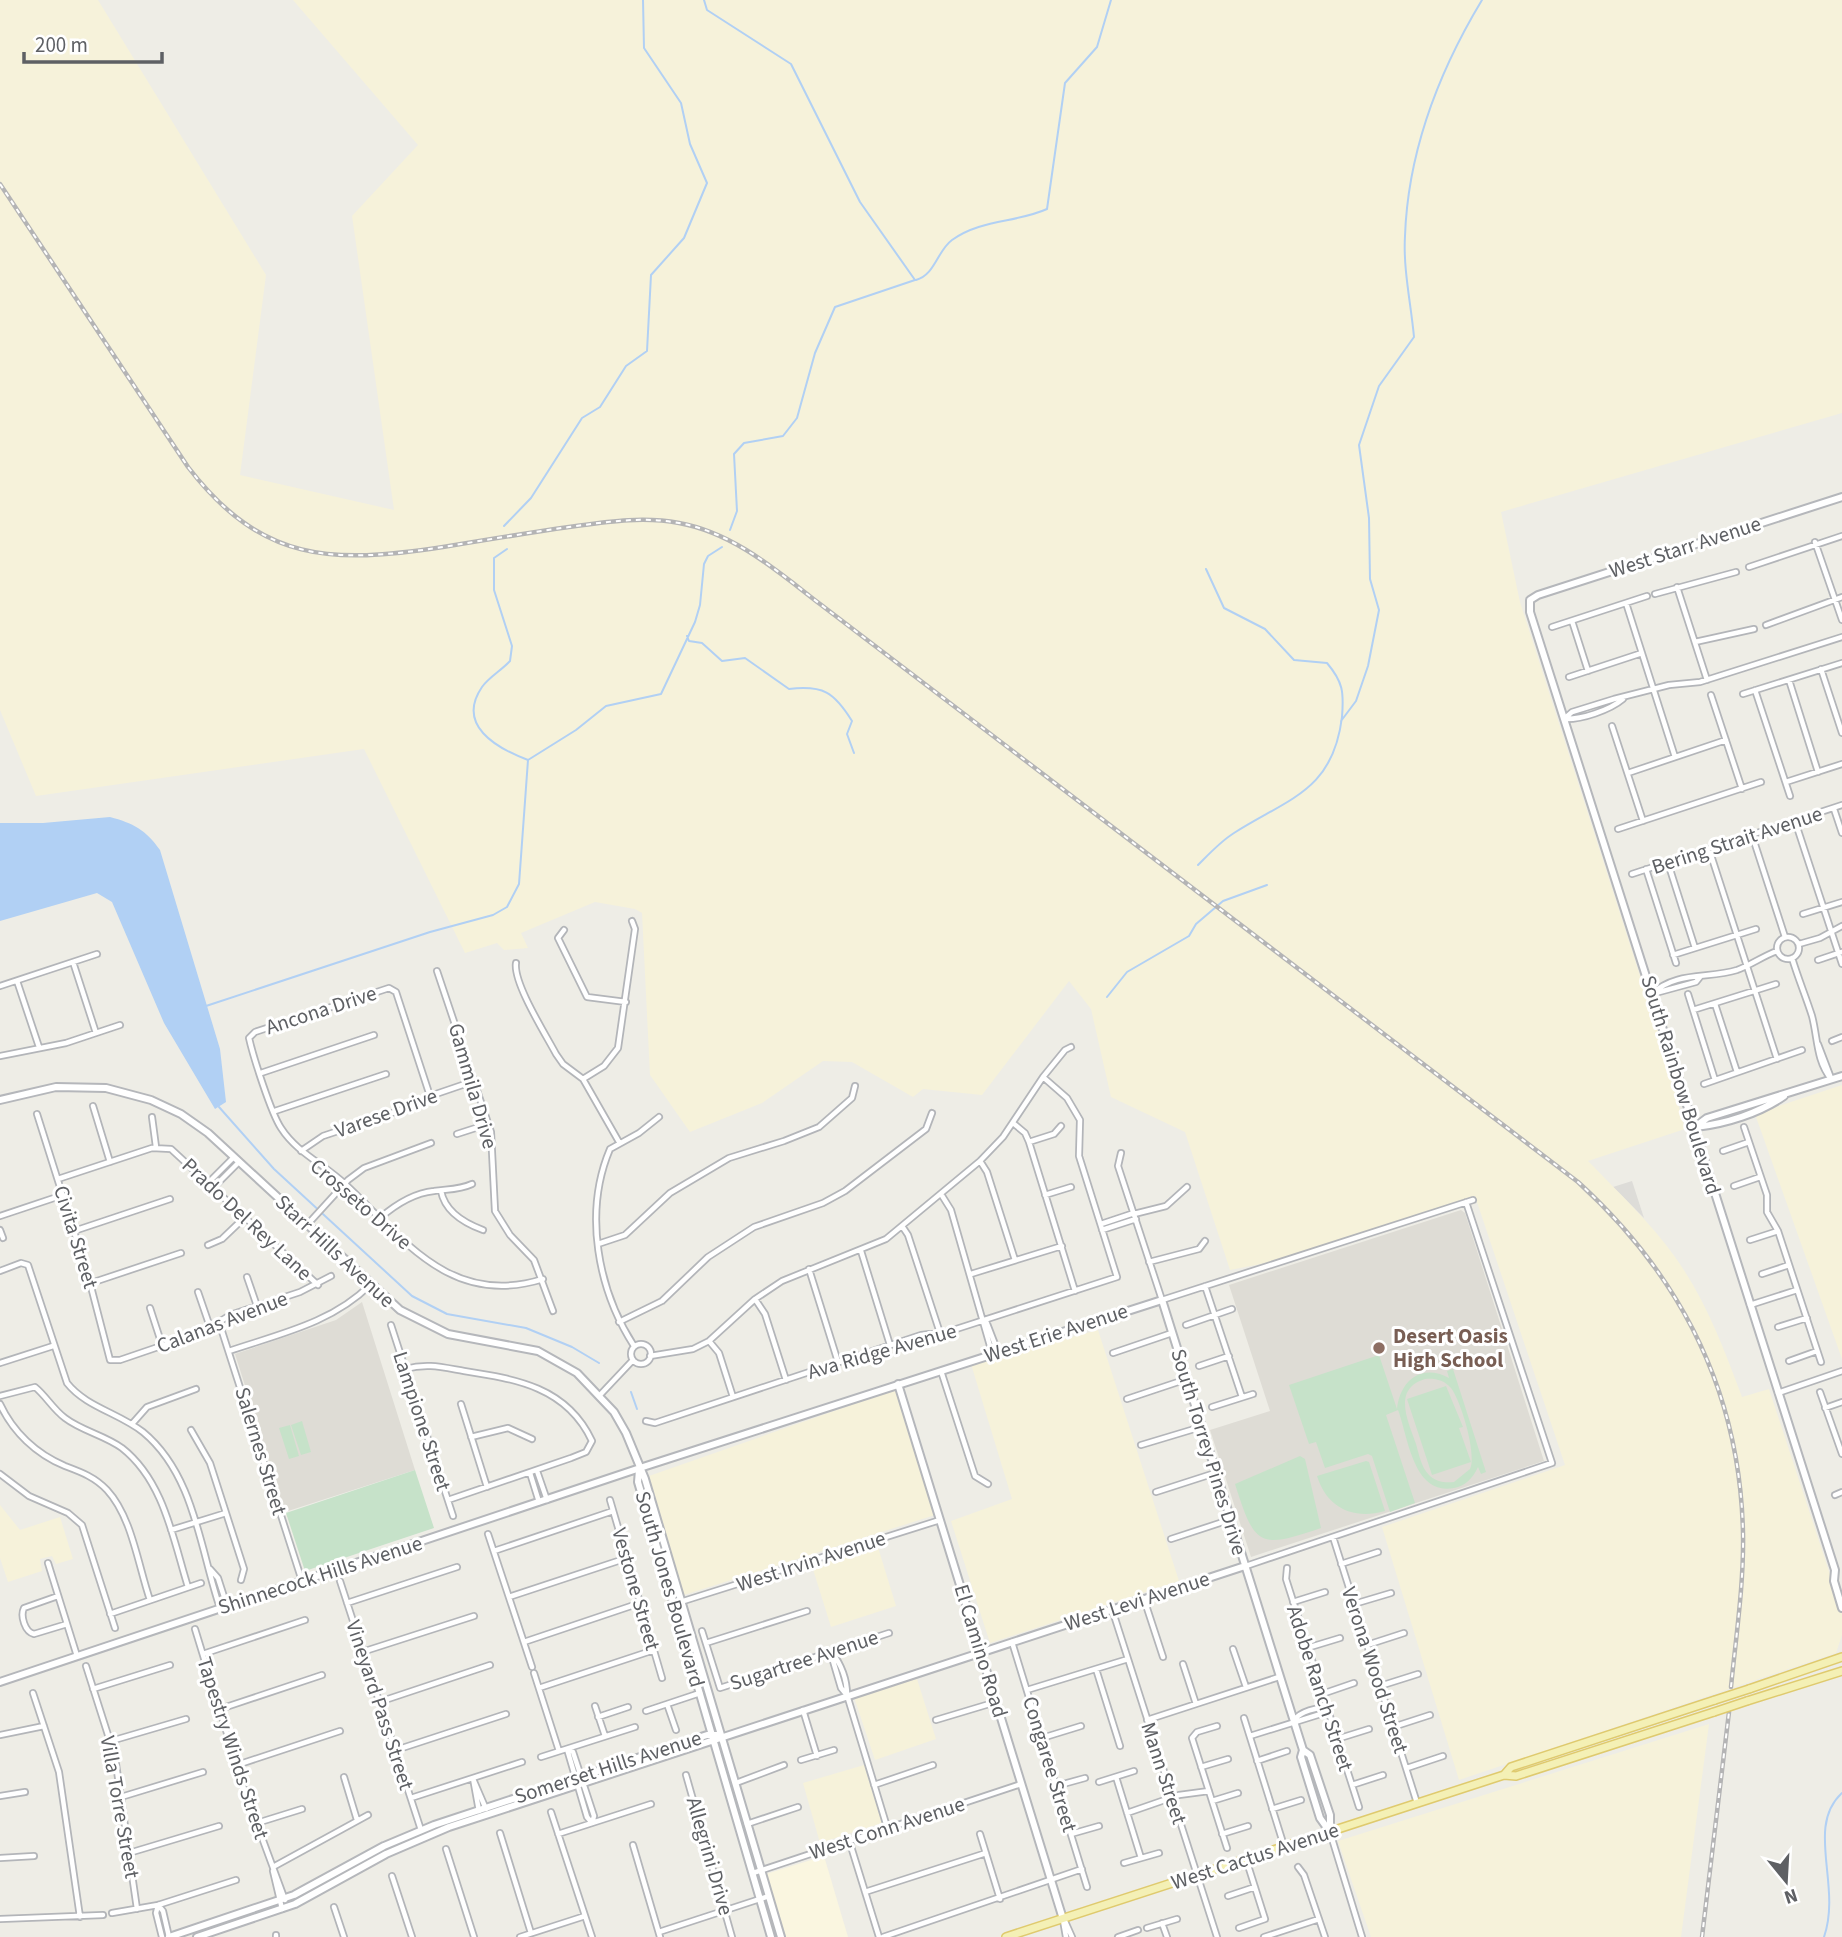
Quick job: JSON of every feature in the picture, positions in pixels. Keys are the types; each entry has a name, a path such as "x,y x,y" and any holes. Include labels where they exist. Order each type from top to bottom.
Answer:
{"main road":[{"name":"West Cactus Avenue","path":"1504,1775 1511,1767 1842,1657"},
{"name":"West Cactus Avenue","path":"1006,1937 1504,1775 1516,1776 1842,1671"}],"street":[{"name":"West Starr Avenue","path":"1530,600 1538,595 1842,497"},
{"path":"1749,567 1815,542 1842,536"},
{"path":"1815,542 1842,620"},
{"path":"1655,594 1736,572"},
{"path":"1677,587 1707,680"},
{"path":"1552,627 1647,596"},
{"path":"1766,625 1842,597"},
{"name":"South Rainbow Boulevard","path":"1530,600 1531,618 1835,1570 1834,1581 1842,1608"},
{"path":"1626,603 1675,757"},
{"path":"1572,621 1588,671"},
{"path":"1695,642 1754,629"},
{"path":"1564,719 1572,712 1653,690 1707,680 1842,637"},
{"path":"1569,677 1642,653"},
{"path":"1743,694 1842,663"},
{"path":"1821,669 1842,733"},
{"path":"1788,680 1818,772"},
{"path":"1755,690 1790,796"},
{"path":"1711,695 1742,789"},
{"path":"1612,726 1643,821"},
{"path":"1628,773 1726,740"},
{"path":"1786,782 1842,764"},
{"path":"1618,830 1761,782"},
{"name":"Bering Strait Avenue","path":"1632,874 1842,805"},
{"path":"1833,808 1842,833"},
{"path":"1795,821 1842,964"},
{"path":"1752,835 1785,937"},
{"path":"1709,849 1777,1059"},
{"path":"1668,863 1695,948"},
{"path":"1646,869 1676,963"},
{"path":"1803,915 1842,902"},
{"path":"583,1079 604,1066 618,1048 635,929 632,920"},
{"path":"1799,944 1842,926"},
{"path":"1673,955 1756,929"},
{"path":"564,930 558,938 587,997 626,1002"},
{"path":"1785,937 1795,939 1799,944 1799,951 1791,958 1782,957 1777,951 1779,941 1785,937"},
{"path":"1652,994 1660,986 1746,967 1777,951"},
{"path":"1818,960 1840,952"},
{"path":"0,986 97,954"},
{"path":"1791,958 1831,1079"},
{"path":"73,962 96,1034"},
{"path":"516,963 520,983 556,1054 563,1064 583,1079 619,1142"},
{"name":"Gammila Drive","path":"438,971 488,1124 494,1151 492,1197 495,1211 510,1235 530,1253 543,1279 553,1311"},
{"path":"17,981 38,1047"},
{"path":"1693,1010 1776,984"},
{"name":"Ancona Drive","path":"251,1036 391,989 396,992 430,1096"},
{"path":"1688,994 1715,1080"},
{"path":"1715,1003 1737,1072"},
{"path":"0,1056 65,1044 120,1025"},
{"path":"261,1073 374,1035"},
{"name":"Crosseto Drive","path":"251,1036 250,1041 282,1130 301,1151 345,1184 420,1256 455,1278 503,1286 543,1279"},
{"path":"1832,1041 1842,1037"},
{"path":"633,1360 643,1363 650,1356 694,1349 709,1341 755,1299 782,1281 886,1239 980,1161 1013,1123 1043,1077 1065,1050 1071,1047"},
{"path":"1704,1084 1802,1050"},
{"path":"275,1111 386,1074"},
{"path":"1695,1127 1707,1118 1842,1076"},
{"path":"1043,1077 1067,1098 1080,1120 1079,1156 1102,1227 1166,1206 1187,1187"},
{"name":"Varese Drive","path":"301,1151 323,1136 410,1107 430,1096 474,1081"},
{"name":"Starr Hills Avenue","path":"0,1100 56,1087 88,1086 123,1091 151,1100 189,1119 400,1311 439,1331 516,1345 547,1355 577,1373 600,1395 622,1426 639,1468"},
{"path":"598,1244 625,1235 670,1193 729,1158 819,1127 852,1098 855,1086"},
{"path":"93,1106 110,1162"},
{"path":"619,1322 662,1301 708,1258 743,1233 845,1191 926,1129 932,1113"},
{"name":"Civita Street","path":"37,1114 91,1283 110,1360"},
{"path":"152,1116 156,1147"},
{"path":"634,1346 610,1301 598,1244 597,1214 603,1164 610,1149 646,1128 659,1117"},
{"path":"1013,1123 1025,1133 1029,1142 1075,1291"},
{"path":"457,1134 488,1124"},
{"path":"1029,1142 1054,1134 1061,1126"},
{"path":"1744,1127 1766,1195 1767,1212 1778,1231 1821,1362"},
{"path":"1723,1151 1749,1142"},
{"path":"307,1225 345,1184 372,1164 431,1143"},
{"name":"Prado Del Rey Lane","path":"58,1179 156,1147 171,1149 318,1285"},
{"name":"South Torrey Pines Drive","path":"1121,1153 1118,1166 1293,1720 1303,1750 1310,1755 1330,1815 1330,1832 1362,1937"},
{"path":"208,1183 236,1159"},
{"path":"214,1188 236,1159"},
{"path":"980,1161 987,1172 1015,1260"},
{"path":"1734,1186 1760,1177"},
{"path":"380,1218 410,1198 472,1184"},
{"path":"1045,1195 1071,1187"},
{"path":"441,1191 443,1200 455,1215 483,1230"},
{"path":"941,1194 951,1210 995,1352"},
{"path":"0,1216 63,1195"},
{"path":"74,1231 170,1199"},
{"name":"West Erie Avenue","path":"639,1468 1473,1200"},
{"name":"West Levi Avenue","path":"721,1735 1245,1566 1552,1463 1466,1202"},
{"path":"208,1245 222,1239 244,1218"},
{"path":"902,1226 908,1235 940,1333"},
{"name":"Ava Ridge Avenue","path":"646,1421 655,1423 890,1345 985,1320 1117,1277 1102,1227"},
{"path":"0,1230 3,1238"},
{"path":"1750,1240 1778,1231"},
{"path":"1149,1262 1199,1249 1205,1241"},
{"path":"971,1274 1062,1246"},
{"path":"861,1251 890,1345"},
{"path":"91,1283 181,1253"},
{"path":"0,1271 26,1263 62,1373 71,1389 132,1424 150,1439 169,1461 182,1485 224,1607"},
{"path":"1762,1274 1789,1265"},
{"path":"809,1269 838,1362"},
{"name":"Calanas Avenue","path":"110,1360 120,1360 210,1327 318,1285 331,1276"},
{"path":"247,1277 257,1307"},
{"path":"229,1351 327,1317 354,1300 370,1285"},
{"path":"1205,1286 1242,1397"},
{"path":"1750,1305 1797,1290"},
{"path":"198,1292 210,1327"},
{"path":"755,1299 765,1314 786,1380"},
{"path":"150,1308 162,1345"},
{"path":"1186,1325 1232,1309"},
{"path":"1778,1327 1807,1318"},
{"name":"Salernes Street","path":"219,1322 302,1581"},
{"name":"Lampione Street","path":"391,1325 453,1516"},
{"path":"1113,1353 1172,1334"},
{"path":"709,1341 719,1353 733,1397"},
{"path":"634,1346 645,1345 650,1356"},
{"path":"0,1354 1,1363 53,1346"},
{"path":"633,1360 631,1353 634,1346"},
{"path":"1789,1361 1817,1351"},
{"path":"1199,1366 1229,1356"},
{"path":"600,1395 633,1360"},
{"path":"405,1369 430,1364 523,1381 546,1392 566,1407 590,1437 590,1447 581,1454 530,1474 448,1500"},
{"path":"941,1370 975,1476 988,1484"},
{"path":"1778,1393 1842,1371"},
{"path":"1127,1399 1187,1379"},
{"name":"El Camino Road","path":"898,1384 1051,1879 1066,1937"},
{"path":"0,1396 35,1387 52,1407 69,1421 113,1442 139,1465 156,1489 188,1587"},
{"path":"132,1424 147,1407 196,1389"},
{"path":"1820,1392 1841,1450"},
{"path":"1212,1407 1253,1394"},
{"path":"1825,1408 1842,1402"},
{"path":"0,1404 10,1423 39,1452 91,1477 113,1497 124,1518 149,1600"},
{"path":"461,1404 487,1487"},
{"path":"1141,1445 1201,1427"},
{"path":"471,1437 508,1428 532,1439"},
{"path":"191,1430 210,1463 244,1569 241,1580"},
{"name":"Shinnecock Hills Avenue","path":"0,1682 639,1468"},
{"name":"South Jones Boulevard","path":"639,1468 638,1482 721,1735 781,1937"},
{"path":"537,1471 543,1501"},
{"path":"1156,1492 1215,1473"},
{"path":"0,1474 29,1496 68,1513 82,1525 115,1628"},
{"path":"530,1474 543,1501"},
{"path":"1835,1495 1842,1492"},
{"name":"Vestone Street","path":"610,1500 662,1678"},
{"path":"494,1551 613,1511"},
{"path":"171,1530 226,1513"},
{"name":"West Irvin Avenue","path":"678,1603 941,1520"},
{"path":"1171,1539 1229,1520"},
{"path":"488,1534 559,1751"},
{"name":"Verona Wood Street","path":"1333,1537 1417,1803"},
{"path":"1341,1564 1378,1552"},
{"path":"509,1597 627,1558"},
{"path":"48,1563 77,1656"},
{"path":"347,1603 457,1567"},
{"name":"Adobe Ranch Street","path":"1287,1568 1286,1578 1293,1602 1359,1807"},
{"path":"1835,1570 1842,1575"},
{"name":"Vineyard Pass Street","path":"340,1581 421,1830"},
{"path":"110,1614 201,1583"},
{"path":"1293,1602 1325,1592"},
{"path":"1354,1604 1391,1592"},
{"path":"58,1596 24,1608 22,1613 26,1629 34,1634 67,1624"},
{"path":"1144,1599 1163,1657"},
{"path":"524,1642 640,1603"},
{"name":"South Jones Boulevard","path":"678,1603 700,1693 771,1937"},
{"name":"Mann Street","path":"1112,1609 1217,1937"},
{"path":"702,1631 706,1643 807,1611"},
{"path":"362,1652 474,1616"},
{"path":"203,1654 305,1620"},
{"name":"Tapestry Winds Street","path":"195,1629 285,1908"},
{"name":"Sugartree Avenue","path":"706,1643 720,1688 889,1633"},
{"path":"1367,1645 1404,1633"},
{"path":"1307,1648 1340,1638"},
{"name":"Congaree Street","path":"1012,1642 1087,1887"},
{"path":"1233,1649 1246,1688"},
{"path":"539,1688 654,1650"},
{"path":"831,1651 839,1661 887,1827"},
{"path":"1027,1690 1128,1659"},
{"path":"1183,1664 1196,1704"},
{"path":"93,1689 170,1665"},
{"path":"379,1702 490,1665"},
{"name":"Villa Torre Street","path":"86,1666 111,1741 136,1909"},
{"path":"1097,1669 1120,1746"},
{"path":"1380,1686 1418,1674"},
{"path":"220,1709 323,1675"},
{"path":"1147,1720 1279,1677"},
{"path":"1322,1693 1354,1683"},
{"path":"33,1693 61,1781 80,1917"},
{"path":"646,1711 700,1693"},
{"path":"936,1720 996,1702"},
{"path":"667,1704 676,1730"},
{"path":"595,1706 605,1737"},
{"path":"598,1717 628,1707"},
{"path":"1250,1736 1293,1720 1297,1715 1322,1707 1327,1709"},
{"path":"803,1709 817,1756"},
{"path":"396,1750 506,1714"},
{"path":"1393,1727 1430,1715"},
{"path":"1244,1718 1285,1846"},
{"path":"111,1741 186,1719"},
{"path":"0,1735 44,1726"},
{"path":"1042,1738 1081,1726"},
{"path":"1217,1726 1193,1735 1227,1848"},
{"path":"541,1757 635,1727"},
{"path":"1337,1739 1369,1729"},
{"path":"237,1765 340,1731"},
{"name":"Somerset Hills Avenue","path":"169,1937 282,1900 421,1830 721,1735"},
{"path":"567,1749 573,1752 579,1781 594,1816 592,1823"},
{"path":"802,1760 834,1751"},
{"path":"1257,1761 1287,1751"},
{"path":"1406,1768 1443,1756"},
{"path":"1201,1767 1228,1759"},
{"path":"411,1798 522,1762"},
{"path":"735,1783 784,1765"},
{"path":"874,1785 933,1765"},
{"path":"1099,1782 1134,1771"},
{"path":"121,1797 203,1772"},
{"name":"Allegrini Drive","path":"686,1775 732,1937"},
{"path":"1352,1785 1383,1775"},
{"path":"344,1777 358,1820"},
{"path":"1116,1777 1141,1858"},
{"path":"472,1778 483,1812"},
{"path":"1056,1786 1085,1778"},
{"name":"West Conn Avenue","path":"753,1872 1022,1784"},
{"path":"1127,1813 1209,1791"},
{"path":"0,1796 25,1792"},
{"path":"1212,1801 1238,1793"},
{"path":"1272,1809 1301,1800"},
{"path":"558,1834 651,1804"},
{"path":"747,1824 798,1807"},
{"path":"257,1823 302,1808"},
{"name":"Somerset Hills Avenue","path":"197,1937 285,1908 410,1842 483,1812"},
{"path":"551,1812 592,1937"},
{"path":"272,1867 368,1815"},
{"path":"129,1853 219,1826"},
{"path":"1071,1834 1099,1826"},
{"path":"1222,1834 1248,1826"},
{"path":"500,1833 531,1933"},
{"path":"980,1834 1000,1899"},
{"path":"849,1840 881,1937 1000,1899 1082,1869"},
{"path":"633,1845 659,1935 769,1896"},
{"path":"446,1849 474,1937"},
{"path":"865,1892 986,1853"},
{"path":"1124,1863 1159,1853"},
{"path":"0,1858 34,1856"},
{"path":"1238,1928 1265,1919 1246,1859"},
{"path":"1298,1867 1304,1875 1325,1937"},
{"path":"393,1876 412,1937"},
{"path":"113,1913 158,1905 236,1880"},
{"path":"1228,1896 1255,1887"},
{"path":"158,1905 156,1913 162,1937"},
{"path":"158,1905 163,1911 169,1937"},
{"path":"334,1907 344,1937"},
{"path":"0,1919 103,1915"},
{"path":"520,1937 585,1916"},
{"name":"El Camino Road","path":"1063,1919 1072,1937"},
{"path":"1147,1928 1177,1919"},
{"path":"1264,1937 1319,1919"},
{"path":"1162,1923 1167,1937"},
{"path":"1119,1937 1138,1930"}],"shaded area":[{"path":"1632,1181 1644,1218 1613,1187"},
{"name":"Desert Oasis High School","path":"1461,1210 1465,1213 1544,1461 1251,1557 1210,1430 1270,1411 1229,1285"},
{"path":"362,1302 415,1470 285,1512 235,1354 336,1320"},
{"path":"824,1856 848,1937 786,1937 766,1874"}],"green space":[{"path":"1379,1355 1397,1409 1402,1390 1414,1377 1429,1373 1449,1378 1447,1371 1453,1369 1486,1472 1481,1474 1478,1467 1468,1481 1454,1488 1440,1488 1429,1483 1414,1462 1398,1410 1386,1415 1415,1503 1390,1512 1372,1456 1368,1454 1325,1468 1316,1442 1309,1444 1289,1385","holes":["1425,1379 1442,1381 1451,1388 1467,1428 1472,1462 1470,1469 1454,1482 1438,1481 1426,1472 1407,1416 1405,1407 1409,1390"]},
{"path":"1446,1386 1463,1427 1459,1428 1471,1462 1432,1475 1407,1399"},
{"path":"302,1421 311,1452 301,1455 291,1425"},
{"path":"290,1425 299,1456 289,1459 279,1428"},
{"path":"1300,1456 1305,1459 1321,1528 1284,1539 1262,1538 1248,1520 1235,1484"},
{"path":"1369,1462 1385,1511 1362,1514 1334,1504 1321,1487 1317,1476"},
{"path":"415,1470 434,1528 305,1571 286,1513"}],"sand":[{"path":"0,0 98,0 266,275 240,475 394,510 352,216 418,145 293,0 1842,0 1842,413 1501,512 1520,602 1659,1035 1685,1129 1588,1161 1655,1232 1686,1273 1713,1325 1742,1397 1769,1389 1842,1611 1842,1635 1836,1653 1459,1780 1382,1527 1565,1465 1475,1196 1271,1262 1230,1270 1185,1132 1111,1097 1091,1009 1069,981 982,1095 923,1089 913,1097 852,1062 823,1061 762,1103 690,1132 650,1075 642,913 635,909 595,902 521,933 528,948 504,950 497,943 465,953 364,749 36,796 0,710"},
{"path":"1842,1085 1842,1359 1755,1114"},
{"path":"1098,1330 1179,1581 990,1643 951,1521 1012,1499 971,1364"},
{"path":"897,1389 935,1515 684,1595 649,1476"},
{"path":"0,1505 20,1530 60,1517 73,1559 56,1564 52,1556 40,1559 42,1571 8,1582 0,1558"},
{"path":"877,1544 896,1606 831,1627 812,1566"},
{"path":"917,1679 936,1739 875,1760 854,1697"},
{"path":"1709,1724 1681,1937 1371,1937 1338,1841"},
{"path":"864,1765 882,1823 820,1843 803,1783"}],"water":[{"path":"110,817 138,828 150,837 160,850 220,1049 226,1102 215,1109 164,1023 112,902 97,893 0,921 0,823 43,823"}],"waterway":[{"path":"504,526 531,498 582,418 600,407 626,366 647,351 651,275 684,238 707,183 690,144 681,103 644,48 643,0"},
{"path":"704,0 707,10 791,64 860,202 915,280 835,307 815,353 797,418 783,436 744,443 734,454 737,511 730,530"},
{"path":"916,280 928,273 947,245 963,233 1047,209 1065,83 1097,47 1111,0"},
{"path":"1341,721 1356,701 1368,666 1379,610 1370,579 1369,518 1359,445 1379,386 1414,337 1405,248 1407,204 1412,174 1419,143 1439,84 1482,0"},
{"path":"206,1006 430,932 493,915 507,907 519,884 528,760 576,730 606,706 661,694 695,622 700,605 704,564 708,556 722,547"},
{"path":"507,549 494,558 494,590 512,646 510,661 482,687 475,701 474,713 477,724 493,742 528,760"},
{"path":"1198,865 1229,836 1290,800 1318,777 1337,742 1343,708 1339,682 1327,663 1294,660 1265,629 1224,608 1206,569"},
{"path":"687,636 689,641 702,643 722,661 745,658 789,689 811,688 833,697 852,721 847,734 854,753"},
{"path":"1107,997 1127,972 1189,936 1196,924 1223,901 1267,885"},
{"path":"219,1107 274,1169 412,1296 447,1314 526,1328 572,1347 599,1363"},
{"path":"631,1392 637,1409"},
{"path":"1824,1937 1829,1897 1826,1823 1831,1807 1842,1793"}],"railway":[{"path":"0,184 188,467 216,499 243,522 272,539 302,549 333,554 367,555 443,547 624,520 679,523 718,535 754,555 788,579 1578,1182 1615,1218 1675,1297 1698,1340 1717,1385 1730,1432 1739,1481 1743,1533 1741,1591 1731,1687"},
{"path":"1702,1937 1729,1712"}],"place":[{"name":"Desert Oasis High School","path":"1379,1348"}]}
